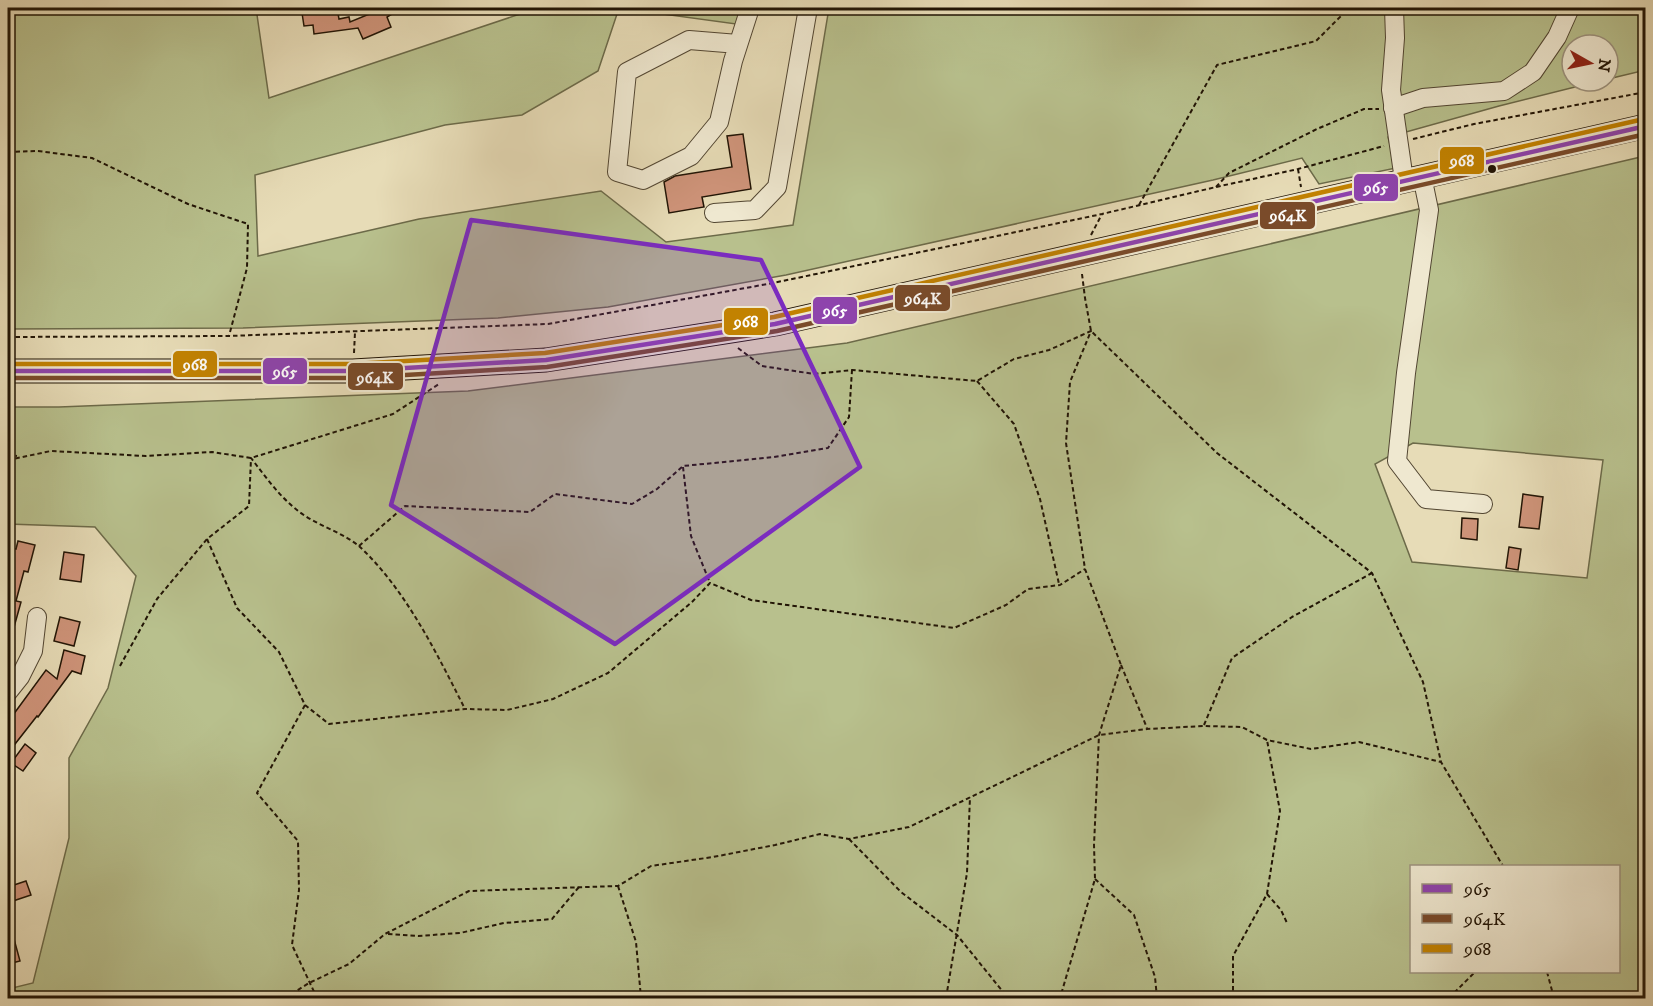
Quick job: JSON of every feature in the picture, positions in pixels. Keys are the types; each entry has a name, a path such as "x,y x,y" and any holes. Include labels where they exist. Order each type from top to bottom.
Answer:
{"main road":[{"path":"8,371 353,371 546,360 775,324 1646,126"}],"street":[{"path":"738,44 689,40 627,72 617,172 643,180 691,156 719,122 733,61 750,8"},
{"path":"714,213 755,210 777,186 808,8"},
{"path":"1395,8 1391,90 1398,142 1429,210 1406,373 1397,461 1426,499 1483,504"},
{"path":"1393,108 1423,98 1504,91 1533,72 1557,37 1570,8"},
{"path":"8,692 20,676 33,651 37,617"}],"path":[{"path":"1139,205 1217,65 1316,41 1349,8"},
{"path":"8,337 229,336 548,324 784,281 1298,169 1474,124 1646,92"},
{"path":"1216,187 1229,173 1317,129 1364,109 1393,108"},
{"path":"8,152 38,151 92,158 188,204 248,224 247,268 229,336"},
{"path":"1298,169 1302,192"},
{"path":"1080,256 1091,331 1070,382 1066,443 1085,569 1148,729"},
{"path":"735,346 762,366 814,374 852,370 977,381 1014,359 1050,350 1091,331"},
{"path":"1091,331 1217,453 1372,573 1423,682 1441,762 1502,865"},
{"path":"359,546 405,506 530,512 555,494 632,504 657,489 683,466 774,457 828,448 849,417 852,370"},
{"path":"8,460 51,451 146,456 212,452 251,458 393,414 444,381"},
{"path":"977,381 1014,424 1040,499 1060,585"},
{"path":"8,454 20,457"},
{"path":"120,666 157,599 207,539 249,506 251,458"},
{"path":"251,458 297,511 359,546 390,580 430,642 465,709"},
{"path":"683,466 692,536 710,583 751,600 954,628 1006,605 1028,589 1060,585 1085,569"},
{"path":"207,539 237,608 279,652 305,705 328,724 465,709 507,710 553,699 608,673 692,602 710,583"},
{"path":"1204,726 1232,658 1292,617 1372,573"},
{"path":"1060,999 1095,879 1094,845 1099,735 1121,665"},
{"path":"305,705 257,793 298,841 299,890 292,945 317,999"},
{"path":"285,999 309,983 349,964 385,934 469,891 618,886 651,866 713,857 820,834 849,839 909,827 1099,735 1148,729 1204,726 1242,727 1268,740 1311,749 1359,742 1441,762"},
{"path":"1233,999 1233,956 1267,894 1281,811 1268,740"},
{"path":"946,999 967,873 970,797"},
{"path":"849,839 902,892 957,935 1008,999"},
{"path":"1095,879 1134,915 1155,977 1157,999"},
{"path":"618,886 636,942 641,999"},
{"path":"385,934 418,936 460,933 504,923 552,919 579,887"},
{"path":"1267,894 1281,910 1287,923"},
{"path":"1449,999 1474,973"},
{"path":"1547,973 1554,999"}],"highlighted area":[{"path":"471,220 761,260 860,467 615,644 391,505"}],"green space":[{"path":"8,8 256,8 269,98 538,8 619,8 598,71 522,115 445,125 255,175 258,256 419,219 601,191 666,242 793,225 829,8 1645,8 1646,70 1620,76 1620,33 1560,33 1560,91 1388,137 1396,168 1319,184 1302,158 786,275 608,307 498,318 243,328 8,329"},
{"path":"619,8 741,8 736,24"},
{"path":"1645,156 1645,998 8,998 8,989 33,983 69,838 69,758 108,688 136,576 95,527 8,524 8,407 468,391 847,343","holes":["1413,443 1603,460 1587,578 1412,562 1375,464"]}],"building":[{"path":"310,8 337,8 339,19 349,17 350,22 384,8 402,8 387,17 391,27 363,39 358,28 314,34 313,25 304,26 302,13 310,12"},
{"path":"743,134 751,189 702,197 704,207 669,213 664,182 675,176 732,167 727,136"},
{"path":"1523,494 1543,497 1539,529 1519,527"},
{"path":"1462,518 1478,519 1477,540 1461,538"},
{"path":"18,541 35,545 28,572 24,571 16,601 21,602 11,638 8,638 8,547 16,549"},
{"path":"1509,547 1521,549 1518,570 1506,568"},
{"path":"64,552 84,555 81,582 60,579"},
{"path":"60,617 80,622 74,646 54,641"},
{"path":"64,650 85,656 81,674 72,671 8,753 8,710 13,715 46,670 57,679"},
{"path":"25,744 36,753 23,771 11,763"},
{"path":"26,881 31,895 13,901 8,887"},
{"path":"8,928 11,928 20,961 8,964"}],"transit line":[{"name":"968","path":"8,364 353,364 545,353 774,317 1644,119"},
{"name":"965","path":"8,371 353,371 546,360 775,324 1646,126"},
{"name":"964K","path":"8,378 353,378 547,367 777,331 1646,134"}]}
